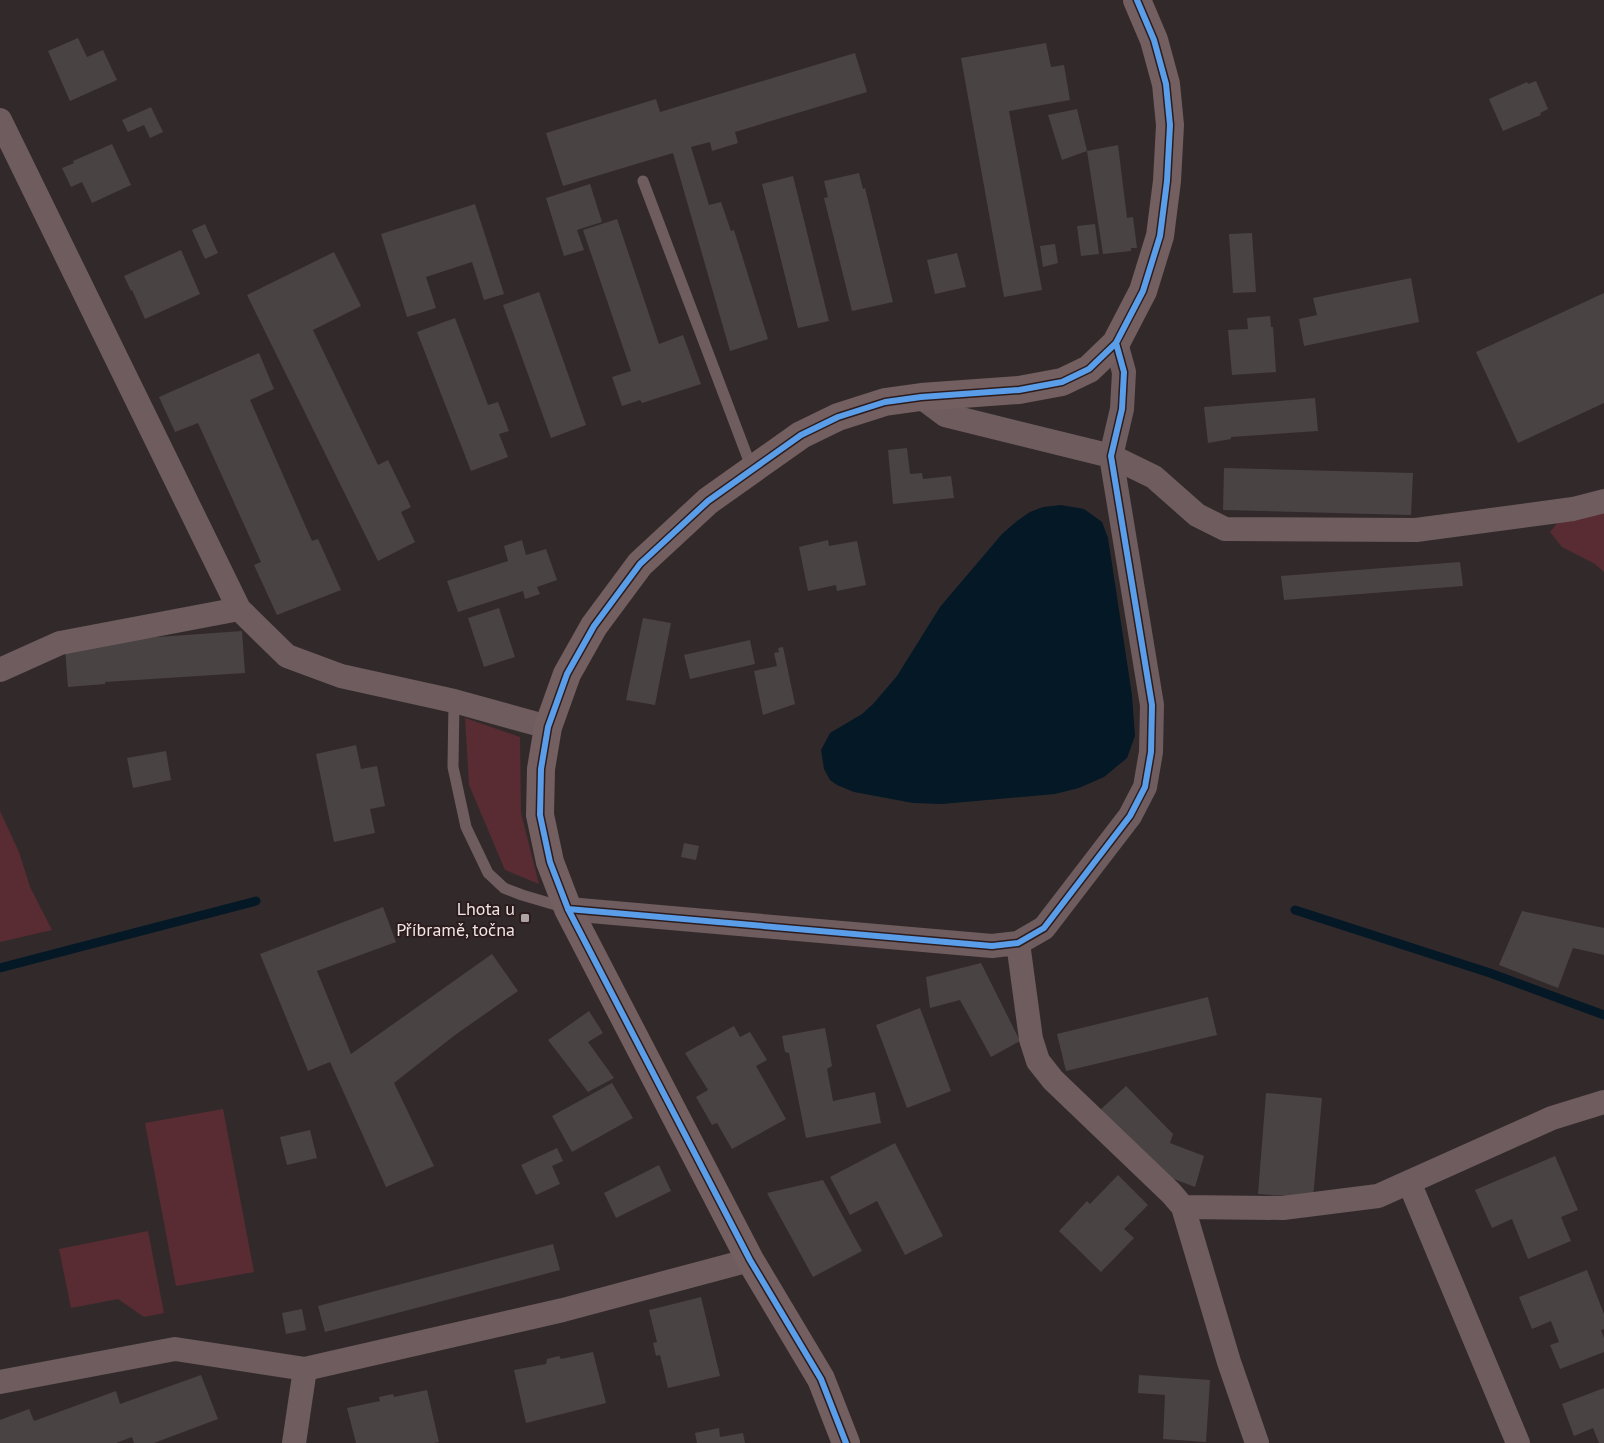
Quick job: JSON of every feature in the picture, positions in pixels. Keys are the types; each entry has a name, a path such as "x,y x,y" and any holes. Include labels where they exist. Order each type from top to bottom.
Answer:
{"street":[{"path":"846,1443 820,1379 750,1260 568,909 550,862 540,815 541,769 548,727 567,674 594,626 640,564 708,501 752,468 801,435 838,416 885,402 921,397 1019,390 1062,382 1089,368 1116,343 1143,290 1160,236 1167,181 1170,125 1166,84 1154,40 1137,0"},
{"path":"0,120 239,609 287,656 341,676 454,701 548,727"},
{"path":"568,909 992,946 1018,943 1044,928 1130,816 1145,787 1151,752 1152,705 1111,456 1122,409 1124,372 1116,343"},
{"path":"921,397 945,416 1111,456 1154,477 1196,515 1225,529 1416,530 1573,509 1604,501"},
{"path":"0,670 60,643 239,609"},
{"path":"1018,943 1031,1039 1038,1061 1053,1080 1171,1193 1183,1207 1229,1362 1258,1443"},
{"path":"1183,1207 1283,1208 1378,1196 1552,1118 1604,1102"},
{"path":"1409,1182 1518,1443"},
{"path":"0,1382 175,1349 305,1369 563,1310 750,1260"},
{"path":"294,1443 305,1369"}],"lane":[{"path":"643,181 752,468"},
{"path":"454,701 453,767 466,827 488,872 504,888 522,896 568,909"}],"shaded area":[{"path":"1604,511 1604,572 1595,564 1562,547 1550,532 1558,522"},
{"path":"465,718 520,737 521,813 539,884 505,870 469,785"},
{"path":"0,811 19,852 30,887 52,930 0,942"},
{"path":"223,1109 254,1272 176,1286 145,1123"},
{"path":"148,1231 164,1313 144,1317 118,1299 71,1308 59,1249"}],"water":[{"path":"1061,505 1084,509 1102,522 1108,538 1132,695 1135,736 1127,758 1104,777 1079,788 1055,794 942,804 913,803 854,792 830,780 824,769 821,750 830,733 862,714 873,704 897,676 940,607 1002,534 1030,512 1043,507"}],"building":[{"path":"78,38 87,57 103,50 117,80 70,101 48,51"},
{"path":"1046,43 1051,67 1064,65 1070,100 1009,111 1042,290 1004,297 961,58"},
{"path":"855,53 867,92 735,132 738,143 712,151 710,142 691,147 709,205 721,202 731,231 734,230 768,339 730,351 673,153 563,186 546,133 656,99 660,112"},
{"path":"1536,81 1548,109 1540,113 1541,115 1503,131 1489,99 1527,82 1528,84"},
{"path":"151,107 163,132 150,138 144,125 128,132 122,120"},
{"path":"1077,109 1087,151 1062,160 1048,115"},
{"path":"112,144 131,185 92,203 82,182 71,187 62,168 74,163 73,161"},
{"path":"1118,145 1127,218 1133,217 1137,248 1131,248 1131,251 1103,254 1087,151"},
{"path":"859,173 863,189 865,188 893,302 852,311 824,198 828,197 824,181"},
{"path":"793,176 829,321 798,328 762,184"},
{"path":"590,184 602,222 577,230 584,250 564,256 546,198"},
{"path":"475,204 504,294 484,300 472,262 426,277 436,308 407,317 381,234"},
{"path":"617,219 659,344 683,335 701,384 642,403 640,400 622,406 612,377 631,371 583,230"},
{"path":"205,224 218,253 205,259 192,230"},
{"path":"1095,224 1099,254 1081,256 1077,226"},
{"path":"1252,233 1256,292 1233,293 1229,234"},
{"path":"1055,244 1058,263 1043,267 1040,246"},
{"path":"181,250 200,294 145,319 124,276"},
{"path":"334,252 361,306 313,330 378,465 388,460 411,507 401,512 415,542 378,561 247,295"},
{"path":"957,253 966,287 935,294 927,260"},
{"path":"1411,278 1419,322 1304,346 1299,319 1317,315 1313,298"},
{"path":"539,292 586,425 551,438 503,305"},
{"path":"1604,293 1604,403 1518,443 1476,352"},
{"path":"1270,316 1271,327 1273,327 1276,372 1232,375 1228,330 1248,329 1247,318"},
{"path":"455,318 488,405 498,402 509,431 499,434 508,457 471,471 417,332"},
{"path":"259,353 274,389 250,400 312,541 318,539 341,590 277,615 254,565 261,562 198,423 175,432 159,397"},
{"path":"1315,398 1318,431 1231,437 1231,439 1208,443 1204,407"},
{"path":"907,448 910,474 922,473 923,479 951,476 954,498 893,504 888,450"},
{"path":"1224,468 1413,473 1411,515 1223,510"},
{"path":"522,540 526,555 546,549 557,580 537,587 540,594 525,599 523,591 458,612 447,581 508,561 504,546"},
{"path":"828,540 829,546 857,541 866,585 837,591 836,585 808,591 799,547"},
{"path":"1460,562 1463,586 1284,600 1281,576"},
{"path":"499,608 515,657 484,667 468,618"},
{"path":"643,618 671,623 655,705 626,700"},
{"path":"242,631 245,673 105,682 105,684 68,687 65,648 101,641"},
{"path":"750,640 755,664 690,679 684,655"},
{"path":"783,647 795,704 763,715 754,671 777,666 774,653 779,652 778,648"},
{"path":"356,745 361,769 377,766 385,806 370,809 375,833 334,842 316,754"},
{"path":"166,751 171,780 133,788 127,758"},
{"path":"684,843 699,846 696,860 681,857"},
{"path":"383,907 396,942 317,971 351,1054 492,954 518,991 455,1035 394,1083 434,1166 386,1187 330,1062 308,1071 260,954"},
{"path":"1522,911 1604,928 1604,955 1573,948 1558,988 1499,965"},
{"path":"981,963 1020,1041 991,1057 960,1000 930,1008 926,977"},
{"path":"1208,997 1217,1035 1066,1071 1057,1034"},
{"path":"920,1008 951,1091 907,1108 876,1025"},
{"path":"589,1011 603,1033 588,1042 614,1078 588,1092 548,1040"},
{"path":"734,1026 740,1037 750,1032 767,1060 756,1066 786,1119 732,1149 717,1123 712,1125 696,1097 708,1090 685,1053"},
{"path":"825,1028 832,1066 827,1069 833,1101 875,1092 881,1123 806,1138 789,1053 785,1052 782,1036"},
{"path":"612,1083 633,1118 572,1152 552,1116"},
{"path":"1126,1086 1173,1134 1170,1143 1204,1156 1195,1187 1158,1173 1098,1112"},
{"path":"1266,1093 1322,1098 1313,1198 1258,1194"},
{"path":"310,1130 317,1158 287,1165 280,1137"},
{"path":"895,1143 943,1236 905,1255 877,1201 850,1215 830,1177"},
{"path":"557,1148 563,1161 552,1166 560,1184 536,1195 521,1165"},
{"path":"1555,1156 1578,1210 1561,1217 1571,1241 1528,1259 1512,1219 1492,1228 1475,1190"},
{"path":"659,1165 671,1191 616,1218 604,1193"},
{"path":"1118,1175 1148,1205 1124,1229 1134,1238 1101,1272 1059,1231 1087,1201 1090,1204"},
{"path":"823,1180 862,1251 813,1277 767,1193"},
{"path":"553,1244 560,1270 325,1332 318,1306"},
{"path":"1587,1270 1604,1314 1604,1329 1601,1330 1604,1338 1604,1352 1560,1369 1550,1345 1559,1342 1551,1321 1532,1329 1519,1297"},
{"path":"701,1297 720,1376 668,1388 660,1355 656,1356 653,1343 657,1342 649,1310"},
{"path":"302,1309 306,1330 286,1334 282,1313"},
{"path":"593,1352 606,1403 526,1423 514,1370 546,1364 547,1359 559,1356 561,1359"},
{"path":"201,1375 218,1419 154,1443 134,1443 132,1437 116,1443 0,1443 0,1420 29,1409 34,1421 116,1391 120,1404"},
{"path":"1139,1375 1210,1380 1206,1442 1163,1439 1165,1395 1138,1393"},
{"path":"1604,1388 1604,1443 1599,1443 1593,1428 1574,1436 1562,1404"},
{"path":"427,1390 439,1442 356,1443 347,1408 380,1401 379,1397 393,1394 394,1397"},
{"path":"719,1428 720,1437 743,1433 745,1443 697,1443 695,1433"}],"waterway":[{"path":"0,968 256,901"},
{"path":"1295,910 1490,973 1604,1015"}],"cycle path":[{"path":"846,1443 821,1379 750,1260 568,909 550,862 540,815 541,769 548,727 567,674 594,626 640,564 708,501 801,435 838,417 885,402 921,397 1019,390 1062,382 1089,369 1116,343 1143,291 1160,236 1167,181 1170,125 1166,84 1154,40 1137,0"},
{"path":"568,909 992,946 1018,943 1044,928 1130,816 1145,787 1151,752 1152,705 1111,456 1122,409 1124,372 1116,343"}],"place":[{"name":"Lhota u Příbramě, točna","path":"525,918"}]}
